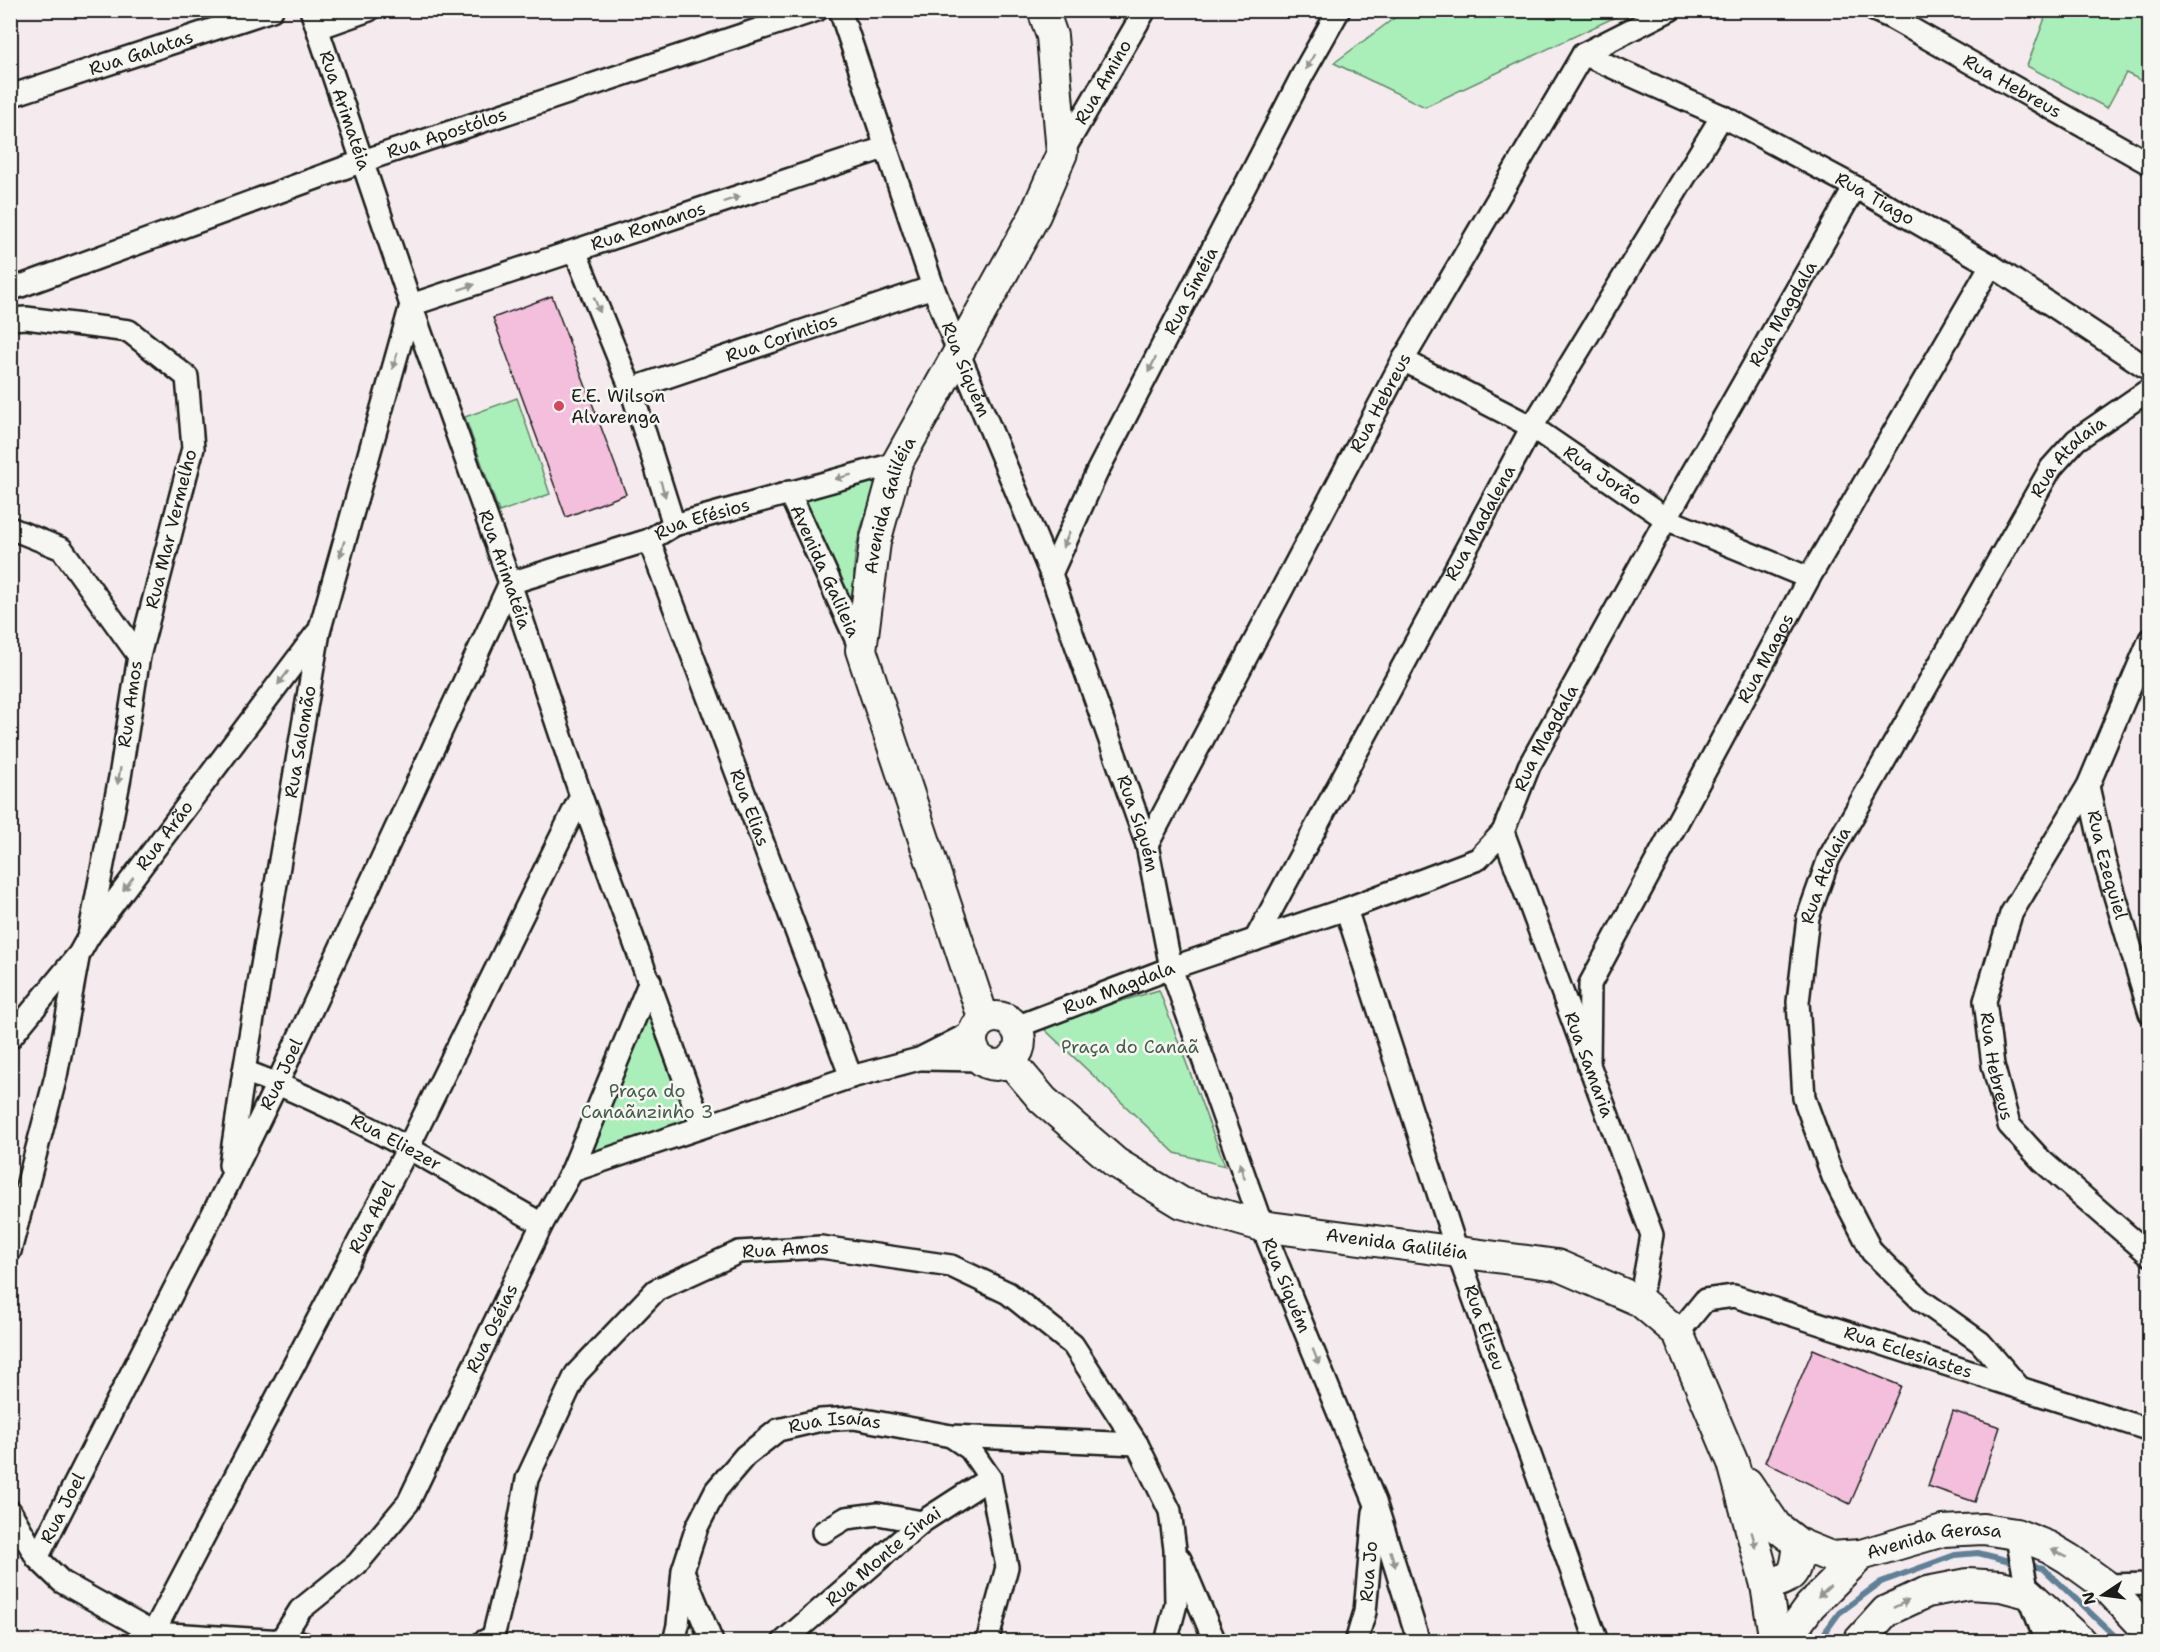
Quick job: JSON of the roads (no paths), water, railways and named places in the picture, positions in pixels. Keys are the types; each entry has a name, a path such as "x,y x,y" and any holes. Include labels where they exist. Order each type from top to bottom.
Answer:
{"main road":[{"name":"Avenida Galiléia","path":"979,1025 861,650 874,542 897,463 1035,215 1062,153 1052,36 1044,10"},
{"path":"1002,1017 1017,1027 1020,1046 1014,1057 995,1060 973,1047 979,1025 1002,1017"},
{"name":"Avenida Galiléia","path":"995,1060 1116,1163 1182,1203 1262,1226 1557,1265 1640,1300 1677,1333 1733,1463 1766,1585 1775,1641"},
{"name":"Avenida Galiléia","path":"1733,1463 1776,1526 1799,1544 1831,1557 1861,1555"},
{"name":"Avenida Gerasa","path":"1784,1641 1810,1606 1861,1555 1943,1531 1983,1529 2049,1547 2069,1558 2105,1585 2150,1633"},
{"path":"1766,1585 1786,1580 1795,1569 1799,1544"},
{"path":"1858,1641 1886,1611 1927,1592 1968,1584 2001,1586 2026,1581 2080,1641"}],"street":[{"name":"Rua Galatas","path":"10,96 272,10"},
{"path":"315,19 369,10"},
{"name":"Rua Apostólos","path":"10,290 363,160 817,10"},
{"name":"Rua Siquém","path":"840,10 884,148 933,287 1051,574 1146,845 1171,968 1262,1226 1375,1502 1419,1641"},
{"name":"Rua Amino","path":"1062,153 1145,10"},
{"name":"Rua Siméia","path":"1051,574 1097,472 1304,72 1339,10"},
{"path":"1583,54 1670,10"},
{"name":"Rua Hebreus","path":"1874,10 2150,164"},
{"name":"Rua Arimatéia","path":"315,19 411,305 510,583 581,796 702,1127"},
{"name":"Rua Tiago","path":"1583,54 1722,116 1855,187 1991,265 2150,370"},
{"name":"Rua Hebreus","path":"1146,845 1403,360 1583,54"},
{"name":"Rua Madalena","path":"1255,940 1532,428 1722,116"},
{"name":"Rua Romanos","path":"411,305 884,148"},
{"name":"Rua Magdala","path":"1017,1027 1171,968 1346,909 1478,859 1503,832 1529,766 1666,519 1855,187"},
{"path":"575,251 632,389 674,525"},
{"name":"Rua Magos","path":"1589,1067 1590,984 1809,578 1991,265"},
{"name":"Rua Corintios","path":"632,389 933,287"},
{"name":"Rua Salomão","path":"227,1186 244,1071 319,632 411,305"},
{"name":"Rua Mar Vermelho","path":"10,319 26,318 129,331 187,377 193,448 140,656"},
{"name":"Rua Jorão","path":"1403,360 1532,428 1666,519 1809,578"},
{"name":"Rua Atalaia","path":"2019,1387 1980,1342 1921,1300 1872,1252 1833,1177 1804,1098 1798,1002 1808,917 1829,858 2051,468 2076,440 2150,388"},
{"name":"Rua Efésios","path":"510,583 649,540 674,525 897,463"},
{"name":"Avenida Galileia","path":"789,492 861,650"},
{"name":"Rua Amos","path":"10,528 62,549 140,656 120,777 56,1076 10,1251"},
{"name":"Rua Elias","path":"649,540 850,1077"},
{"name":"Rua Joel","path":"37,1558 277,1084 510,583"},
{"name":"Rua Arão","path":"10,1038 84,945 319,632"},
{"name":"Rua Hebreus","path":"2150,639 2088,786 2011,914 1985,1001 1993,1065 2009,1125 2042,1161 2150,1255"},
{"name":"Rua Ezequiel","path":"2088,786 2104,859 2150,1014"},
{"name":"Rua Abel","path":"144,1637 408,1148 581,796"},
{"name":"Rua Samaria","path":"1503,832 1652,1235 1640,1300"},
{"name":"Rua Eliseu","path":"1346,909 1457,1251 1597,1641"},
{"name":"Rua Oséias","path":"291,1641 300,1610 357,1564 408,1503 542,1224 572,1171 650,981"},
{"path":"572,1171 850,1077 919,1059 979,1025"},
{"path":"919,1059 995,1060"},
{"name":"Rua Eliezer","path":"244,1071 277,1084 408,1148 542,1224"},
{"name":"Rua Amos","path":"483,1641 493,1637 514,1551 526,1479 576,1374 656,1290 739,1252 821,1247 951,1266 1008,1293 1073,1345 1137,1444 1170,1511 1175,1549 1176,1604 1166,1641"},
{"name":"Rua Eclesiastes","path":"1677,1333 1705,1300 1734,1296 2150,1430"},
{"name":"Rua Isaías","path":"674,1641 678,1625 683,1570 697,1527 716,1490 745,1456 778,1430 821,1420 854,1419 951,1436 1137,1444"},
{"path":"951,1436 970,1449 990,1478 1007,1567 987,1641"},
{"name":"Rua Monte Sinai","path":"783,1641 922,1522 990,1478"},
{"name":"Rua Jo","path":"1356,1641 1365,1612 1375,1502"},
{"path":"10,1511 37,1558 62,1582 144,1637 291,1641"},
{"path":"823,1532 846,1518 878,1514 922,1522"},
{"name":"Avenida Gerasa","path":"2018,1540 2026,1581 2046,1641"},
{"name":"Rua Amos","path":"1175,1549 1215,1641"},
{"path":"683,1570 711,1641"},
{"path":"2105,1585 2150,1584"}],"waterway":[{"path":"1818,1642 1839,1613 1881,1582 1955,1555 1978,1553 2018,1563"},
{"path":"2028,1565 2043,1568 2121,1642"}],"place":[{"name":"E.E. Wilson Alvarenga","path":"559,406"}],"park label":[{"name":"Praça do Canaã","path":"1130,1047"},
{"name":"Praça do Canaãnzinho 3","path":"647,1101"}]}
